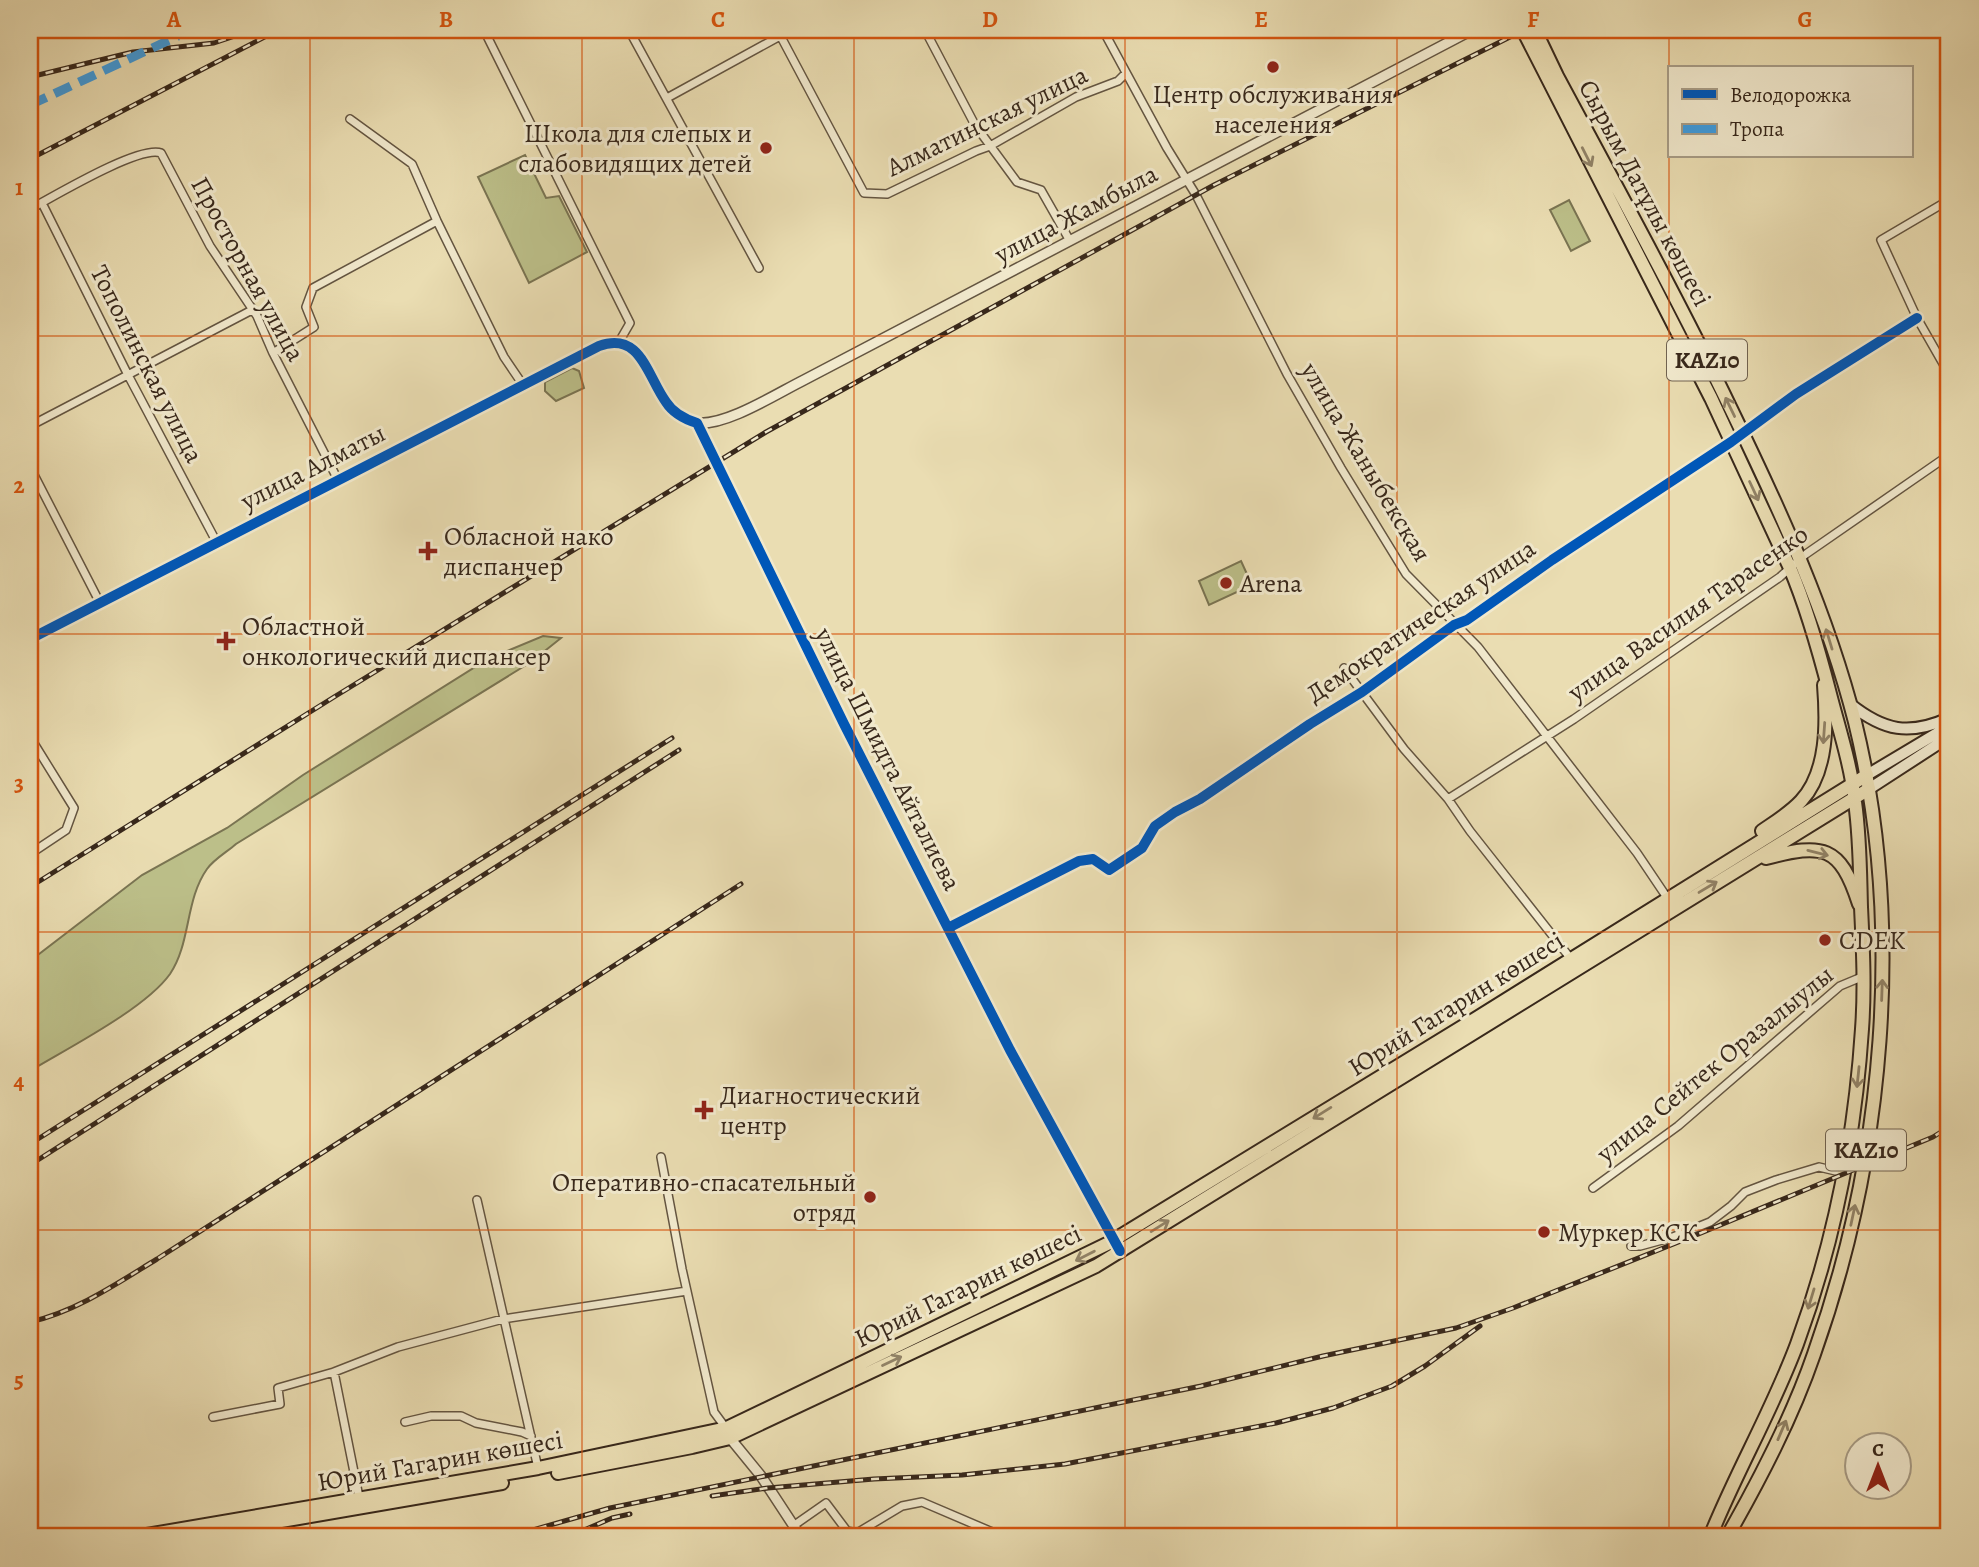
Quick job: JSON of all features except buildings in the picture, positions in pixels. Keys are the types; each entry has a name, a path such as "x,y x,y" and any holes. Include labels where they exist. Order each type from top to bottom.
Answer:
{"main road":[{"name":"Сырым Датұлы көшесі","path":"1524,30 1712,398 1790,568 1802,596 1823,665 1855,799 1864,976 1853,1127 1844,1173 1827,1246 1797,1343 1772,1405 1710,1537"},
{"name":"Сырым Датұлы көшесі","path":"1535,30 1743,432 1801,559 1850,704 1870,789 1881,909 1882,980 1880,1044 1864,1166 1829,1309 1813,1357 1772,1452 1727,1537"},
{"path":"1734,858 1755,837 1801,801 1815,780 1825,737 1823,665"},
{"path":"1850,704 1877,722 1900,729 1924,729 1949,718"},
{"name":"Юрий Гагарин көшесі","path":"1117,1246 1671,903 1734,858 1949,726"},
{"name":"Юрий Гагарин көшесі","path":"135,1537 619,1461 729,1433 1096,1266 1117,1246 1571,959 1752,861 1855,799 1949,737"},
{"path":"1752,861 1798,849 1825,853 1838,861 1847,872 1861,911 1881,909"},
{"name":"Юрий Гагарин көшесі","path":"189,1537 729,1433"},
{"path":"1735,1483 1752,1492"}],"street":[{"path":"484,30 630,323 620,342"},
{"path":"629,30 760,268"},
{"path":"667,99 791,30"},
{"path":"925,30 975,125 1017,182 1041,190 1070,241"},
{"name":"улица Жаныбекская","path":"1103,30 1186,180 1287,374 1406,574 1478,647 1637,853 1671,903"},
{"name":"улица Жамбыла","path":"696,423 705,424 725,419 1472,30"},
{"name":"Алматинская улица","path":"780,35 864,193 887,194 990,146 1076,97 1118,81 1126,73"},
{"path":"350,119 412,164 504,357 523,385"},
{"name":"Просторная улица","path":"42,203 128,158 154,150 161,153 205,236 252,310 338,480"},
{"path":"1949,200 1881,240 1917,318 1946,362 1949,374"},
{"path":"30,209 42,203"},
{"name":"Тополинская улица","path":"42,203 217,543"},
{"path":"273,353 314,327 306,307 313,288 437,221"},
{"path":"30,426 252,310"},
{"name":"Демократическая улица","path":"948,928 1079,861 1093,859 1109,870 1142,848 1155,826 1175,812 1200,799 1362,692 1454,625 1467,620 1552,560 1731,442 1796,394 1917,318"},
{"name":"улица Алматы","path":"30,639 599,346 620,342"},
{"name":"улица Шмидта Айталиева","path":"620,342 639,355 674,412 696,423 1016,1062 1117,1246"},
{"name":"улица Василия Тарасенко","path":"1448,799 1546,737 1780,577 1801,559 1949,455"},
{"path":"30,467 100,603"},
{"path":"1344,668 1404,749 1448,799 1571,959"},
{"path":"30,737 74,808 66,830 30,854"},
{"name":"улица Сейтек Оразалыулы","path":"1593,1188 1678,1126 1840,986 1864,976"},
{"path":"661,1157 714,1412 801,1537"},
{"path":"1631,1246 1673,1237 1710,1222 1745,1192 1776,1180 1819,1167 1844,1173"},
{"path":"477,1200 538,1468"},
{"path":"213,1417 280,1404 278,1388 334,1372 398,1347 503,1319 687,1291"},
{"path":"334,1372 360,1503"},
{"path":"405,1422 431,1416 461,1416 476,1423 531,1436"},
{"path":"793,1526 826,1503 847,1531 857,1534 902,1506 922,1502 1004,1537"}],"green space":[{"path":"525,155 546,198 559,196 587,252 529,283 478,177"},
{"path":"1569,200 1590,241 1571,251 1550,210"},
{"path":"572,368 579,371 584,388 556,401 545,391 545,382"},
{"name":"Arena","path":"1241,561 1252,585 1209,605 1199,581"},
{"path":"543,636 561,638 531,662 236,844 217,859 200,881 182,949 170,974 143,1001 125,1014 30,1071 30,961 142,875 227,828 303,775 488,659"}],"railway":[{"path":"118,32 122,30"},
{"path":"30,77 133,52 214,43 253,30"},
{"path":"30,159 278,30"},
{"path":"30,887 766,432 1214,185 1524,30"},
{"path":"30,1144 672,738"},
{"path":"30,1165 679,750"},
{"path":"30,1322 80,1304 157,1259 741,884"},
{"path":"508,1537 610,1508 1201,1386 1323,1356 1456,1328 1701,1233 1933,1137 1949,1127"},
{"path":"712,1496 768,1488 962,1475 1065,1464 1276,1423 1333,1408 1392,1386 1480,1326"},
{"path":"568,1537 612,1518 630,1514"}],"marked path":[{"path":"30,105 178,36"}],"cycle path":[{"path":"948,928 1079,861 1093,859 1109,870 1142,848 1155,826 1175,812 1200,799 1362,692 1454,625 1467,620 1552,560 1731,442 1796,394 1917,318"},
{"path":"30,639 599,346 613,343 634,350 672,409 697,423 844,724 1010,1050 1120,1251"}],"place":[{"name":"Центр обслуживания наcеления","path":"1273,67"},
{"name":"Школа для слепых и слабовидящих детей","path":"766,148"},
{"name":"Обласной нако диспанчер","path":"428,551"},
{"name":"Arena","path":"1226,583"},
{"name":"Областной онкологический диспансер","path":"226,641"},
{"name":"CDEK","path":"1825,940"},
{"name":"Диагностический центр","path":"704,1110"},
{"name":"Оперативно-спасательный отряд","path":"870,1197"},
{"name":"Муркер КСК","path":"1544,1232"}]}
